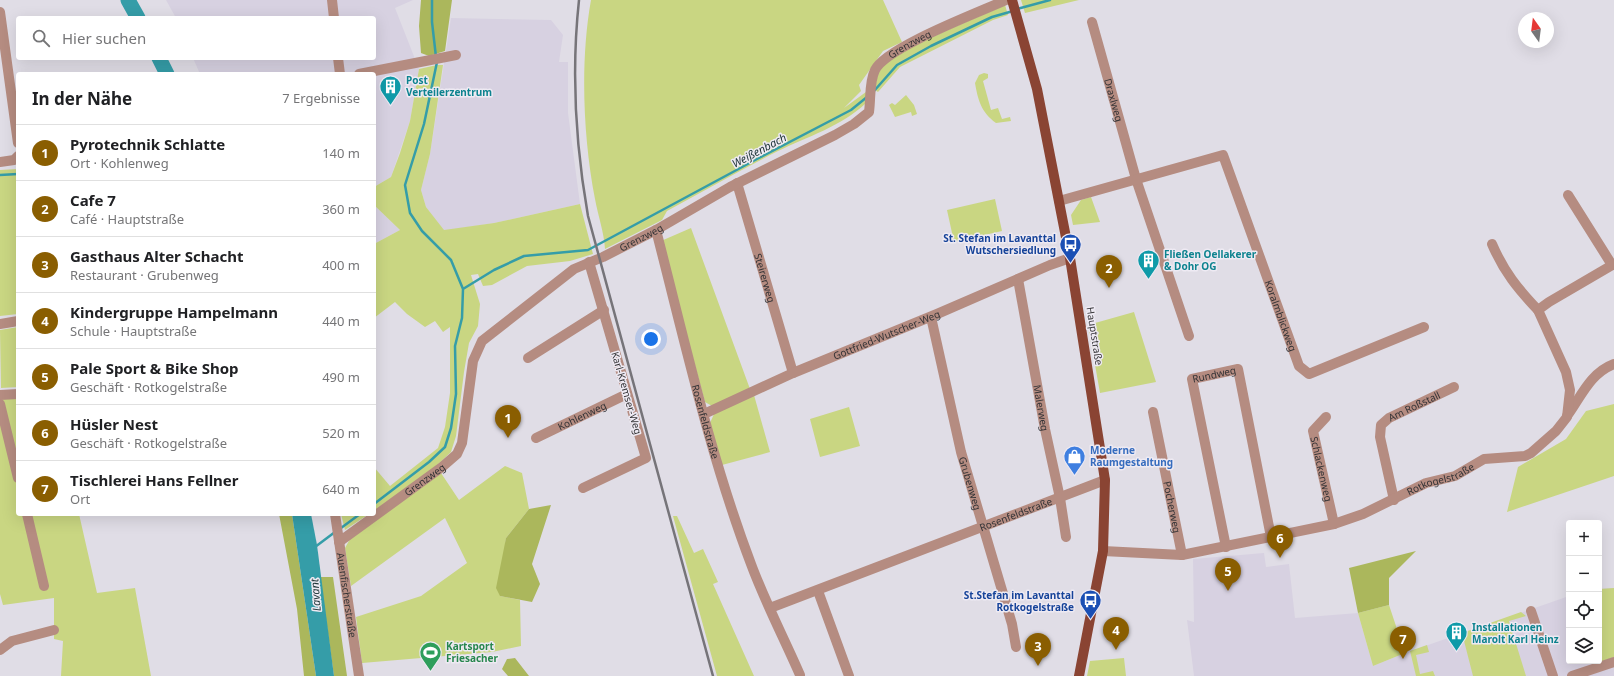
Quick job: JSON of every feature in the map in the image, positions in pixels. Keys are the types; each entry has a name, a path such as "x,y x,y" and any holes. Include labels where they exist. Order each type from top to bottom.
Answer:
{"main road":[{"name":"Hauptstraße","path":"1011,1 1037,90 1059,201 1070,258 1105,480 1103,551 1079,676"}],"street":[{"path":"332,0 334,16"},
{"name":"Grenzweg","path":"376,513 442,467 457,454 462,443 473,361 482,341 574,269 656,230 737,183 835,135 854,124 869,112 871,81 875,69 891,53 1011,1"},
{"path":"0,12 16,128"},
{"name":"Draxlweg","path":"1092,22 1136,179"},
{"path":"369,72 456,55"},
{"path":"338,60 340,72"},
{"name":"Koralmblickweg","path":"1059,201 1222,155 1299,366 1309,374 1424,326"},
{"path":"0,162 14,160 16,158"},
{"path":"1136,179 1189,336"},
{"name":"Steirerweg","path":"737,183 793,373"},
{"path":"1538,310 1549,302 1613,265 1568,195"},
{"name":"Rosenfeldstraße","path":"656,230 704,414 730,506 752,565 800,675"},
{"path":"1492,244 1500,262 1515,285 1538,310 1569,382 1567,417"},
{"name":"Gottfried-Wutscher-Weg","path":"704,414 793,373 1070,258"},
{"name":"Karl-Kremser-Weg","path":"583,488 646,458 589,262"},
{"name":"Malerweg","path":"1018,279 1045,429 1060,498 1066,537"},
{"path":"528,358 604,310"},
{"name":"Grubenweg","path":"931,317 961,452 1012,624 1016,647"},
{"path":"0,324 16,321"},
{"name":"Rotkogelstraße","path":"1103,551 1182,555 1334,524 1363,514 1426,483 1455,476 1484,459 1524,456 1530,453 1556,431 1595,376 1614,364"},
{"name":"Rundweg","path":"1226,547 1192,379 1238,370 1271,537"},
{"name":"Am Roßstall","path":"1394,500 1380,437 1381,425 1389,418 1454,387"},
{"path":"0,395 16,394"},
{"name":"Kohlenweg","path":"536,438 627,394"},
{"path":"0,404 16,470"},
{"name":"Pocherweg","path":"1153,412 1182,555"},
{"name":"Schlackenweg","path":"1326,417 1313,431 1334,524"},
{"name":"Rosenfeldstraße","path":"770,608 818,591 1105,480"},
{"path":"27,516 44,586"},
{"name":"Grenzweg","path":"339,539 372,516"},
{"name":"Auenfischerstraße","path":"336,518 359,676"},
{"path":"818,591 849,676"},
{"path":"1531,610 1553,676"},
{"path":"0,650 12,641 54,630"},
{"path":"1572,676 1614,662"}],"shaded area":[{"path":"166,0 413,0 395,8 419,69 410,121 391,177 376,186 376,72 199,72 194,60 376,60 376,16 175,16"},
{"path":"451,18 551,20 563,35 559,62 568,62 568,113 580,204 494,223 444,231 426,207 421,190 430,154"},
{"path":"376,207 400,230 376,243"},
{"path":"1264,553 1266,567 1289,564 1295,618 1358,613 1373,666 1405,653 1566,597 1566,664 1602,664 1602,589 1614,588 1614,676 1194,676 1187,620 1194,622 1193,559"}],"green space":[{"path":"421,0 452,0 445,51 429,56 421,53 419,26"},
{"path":"591,0 883,0 902,42 883,51 859,85 861,91 844,108 866,92 866,103 857,111 835,125 778,151 667,211 662,220 605,249 591,175 584,99 585,48"},
{"path":"1021,0 1079,0 1025,13"},
{"path":"1005,5 1008,15 993,20 900,67 878,92 875,90 880,70 890,60 921,43"},
{"path":"443,65 430,154 421,190 426,207 444,230 494,223 580,204 593,254 570,261 527,266 492,285 483,286 478,274 471,275 480,304 478,326 469,343 456,436 451,452 434,468 376,510 376,469 390,486 438,448 445,427 450,393 450,327 443,332 435,321 425,327 407,314 395,302 376,316 376,243 400,230 376,207 376,186 391,177 400,153 410,121 419,69"},
{"path":"984,73 988,74 988,78 983,81 991,110 998,108 1002,119 1010,117 1011,121 996,123 991,119 981,105 977,95 975,83 979,75"},
{"path":"906,95 914,105 917,114 912,116 911,112 895,117 889,105 892,103 895,105"},
{"path":"16,169 16,314 0,316 0,170"},
{"path":"1091,197 1100,222 1073,225 1071,215 1081,200"},
{"path":"995,199 1002,231 954,242 947,210"},
{"path":"691,228 750,389 712,406 705,402 661,241"},
{"path":"1134,312 1156,382 1100,393 1088,325"},
{"path":"16,327 16,387 1,388 0,330"},
{"path":"754,395 770,452 722,465 710,423 714,414"},
{"path":"0,398 16,399 16,516 79,516 97,593 135,588 151,676 61,676 63,641 54,639 54,598 3,605 0,594"},
{"path":"1614,404 1614,476 1507,512 1518,467 1566,439 1586,411"},
{"path":"849,407 860,446 820,457 810,419"},
{"path":"505,466 522,473 529,509 506,538 500,596 520,600 521,646 492,652 362,663 356,617 421,596 467,563 445,518 351,586 345,548 350,539 441,473 459,500"},
{"path":"551,505 532,564 540,584 532,602 500,596 496,588 506,538 529,509"},
{"path":"279,516 292,516 316,676 304,676 297,609"},
{"path":"342,516 366,516 345,530"},
{"path":"673,516 677,516 694,553 703,549 718,582 713,584 754,676 717,676"},
{"path":"1416,551 1389,578 1389,605 1358,613 1349,568"},
{"path":"320,577 333,577 347,676 334,676"},
{"path":"1614,588 1614,657 1602,662 1602,592 1602,589"},
{"path":"1389,605 1405,653 1373,666 1358,613"},
{"path":"1521,612 1526,616 1509,621 1526,676 1473,676 1462,633"},
{"path":"1427,645 1429,652 1416,655 1420,674 1433,671 1435,676 1416,676 1410,651"},
{"path":"515,658 529,676 508,676 502,669 507,659"},
{"path":"1124,658 1126,676 1087,676 1090,661"}],"water":[{"path":"292,516 311,516 317,545 334,676 316,676"}],"waterway":[{"name":"Lavant","path":"128,0 137,16"},
{"path":"432,0 432,22 436,57"},
{"name":"Weißenbach","path":"1017,9 1050,0"},
{"name":"Weißenbach","path":"874,91 897,65 931,46 992,17 1013,11"},
{"name":"Lavant","path":"160,60 166,72"},
{"name":"Weißenbach","path":"376,502 429,462 445,447 451,428 456,394 455,346 462,318 463,289 451,260 422,231 410,213 405,185 424,124 437,62"},
{"name":"Weißenbach","path":"463,289 494,270 524,256 588,250 851,110 867,97"},
{"path":"0,175 16,174"},
{"path":"341,528 357,516"},
{"path":"315,547 335,532"}],"railway":[{"path":"579,0 575,55 577,135 588,216 713,676"}],"place":[{"name":"Post Verteilerzentrum","path":"390,106"},
{"name":"St. Stefan im Lavanttal Wutschersiedlung","path":"1071,264"},
{"name":"Fließen Oellakerer & Dohr OG","path":"1148,280"},
{"name":"Cafe 7","path":"1109,288"},
{"name":"Pyrotechnik Schlatte","path":"508,438"},
{"name":"Moderne Raumgestaltung","path":"1075,476"},
{"name":"Hüsler Nest","path":"1280,558"},
{"name":"Pale Sport & Bike Shop","path":"1228,591"},
{"name":"St.Stefan im Lavanttal Rotkogelstraße","path":"1090,620"},
{"name":"Kindergruppe Hampelmann","path":"1116,650"},
{"name":"Installationen Marolt Karl Heinz","path":"1457,652"},
{"name":"Tischlerei Hans Fellner","path":"1403,659"},
{"name":"Gasthaus Alter Schacht","path":"1038,666"},
{"name":"Kartsport Friesacher","path":"431,672"}]}
